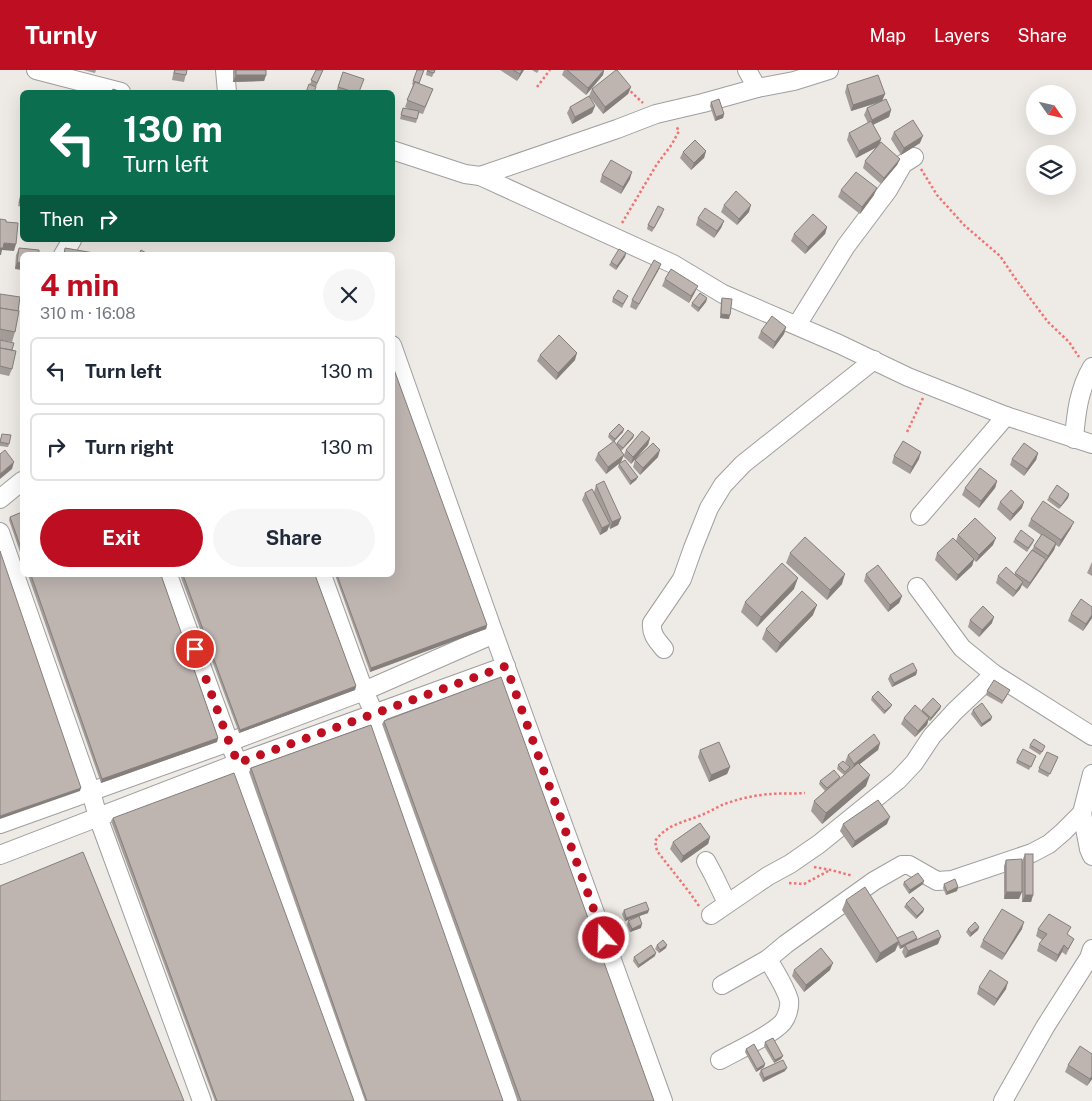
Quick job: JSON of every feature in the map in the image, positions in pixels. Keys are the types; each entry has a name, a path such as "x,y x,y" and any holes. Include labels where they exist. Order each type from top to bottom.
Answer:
{"street":[{"path":"36,70 113,90"},
{"path":"225,70 227,90"},
{"path":"747,70 757,88"},
{"path":"480,176 656,114 757,88 794,81 829,70"},
{"path":"395,151 465,174 480,176 674,264 723,294 797,325 908,377 1006,416 1092,444"},
{"path":"797,325 846,246 888,190 903,164 914,157"},
{"path":"395,354 663,1101"},
{"path":"664,649 654,636 652,623 682,579 709,508 723,485 743,464 874,360"},
{"path":"1074,439 1080,394 1090,370"},
{"path":"920,516 1006,416"},
{"path":"0,500 20,483"},
{"path":"0,532 98,818 202,1101"},
{"path":"169,577 238,763 359,1101"},
{"path":"323,577 364,691 374,713 508,1101"},
{"path":"917,587 962,648 994,674 1092,736"},
{"path":"0,824 229,742 364,691 494,634"},
{"path":"0,855 238,763 506,666"},
{"path":"711,915 819,844 898,780 914,763 932,736 994,674"},
{"path":"1092,774 1082,813 1092,856"},
{"path":"722,985 768,959 874,881 902,866 909,865 937,882 952,880 1032,853 1049,844 1082,813"},
{"path":"706,861 727,903"},
{"path":"1003,1101 1044,1027 1092,949"},
{"path":"720,1060 771,1032 783,1022 790,1003 786,991 768,959"}],"path":[{"path":"537,87 550,70"},
{"path":"614,238 657,164 679,131 674,123 656,114 622,82"},
{"path":"914,157 937,195 964,225 1000,256 1048,322 1069,342 1090,370"},
{"path":"907,432 930,386"},
{"path":"711,915 704,913 657,851 655,841 660,834 675,824 739,800 771,794 805,793"},
{"path":"790,864 831,870 874,881"},
{"path":"768,876 786,883 804,884 831,870"}],"building":[{"path":"175,70 187,70 186,75 174,73"},
{"path":"236,70 266,70 266,75 236,75"},
{"path":"316,70 323,70 317,83 311,80"},
{"path":"417,70 424,70 419,83 413,81"},
{"path":"513,70 522,70 520,74"},
{"path":"567,70 604,70 588,88"},
{"path":"616,70 631,87 605,107 592,89"},
{"path":"343,72 364,79 360,90 348,90 338,87"},
{"path":"878,75 885,94 853,105 847,85"},
{"path":"415,82 433,89 425,107 407,100"},
{"path":"309,84 316,87 315,90 307,90"},
{"path":"589,96 595,106 575,117 570,107"},
{"path":"719,99 724,114 716,117 711,102"},
{"path":"886,99 891,110 872,120 867,108"},
{"path":"403,108 419,111 417,119 401,115"},
{"path":"913,120 923,136 904,148 894,132"},
{"path":"871,121 881,139 859,151 849,133"},
{"path":"695,140 706,151 694,163 683,152"},
{"path":"881,142 900,159 884,178 865,161"},
{"path":"611,160 632,172 623,187 602,175"},
{"path":"856,172 877,188 862,207 841,190"},
{"path":"736,191 751,205 739,219 724,205"},
{"path":"658,206 664,209 654,228 648,225"},
{"path":"705,208 724,221 717,231 698,218"},
{"path":"813,214 827,227 808,247 794,234"},
{"path":"0,219 6,220 6,222 18,223 16,244 4,243 3,248 0,248"},
{"path":"19,248 39,250 39,252 20,252 20,263 17,262"},
{"path":"65,248 88,252 64,252"},
{"path":"619,249 626,253 617,266 611,262"},
{"path":"654,260 661,264 639,304 632,300"},
{"path":"671,269 698,286 691,296 665,279"},
{"path":"618,290 628,296 623,304 613,298"},
{"path":"700,293 707,298 699,308 692,303"},
{"path":"0,294 20,297 18,311 0,308"},
{"path":"722,298 732,299 730,315 721,314"},
{"path":"0,308 19,311 15,332 0,329"},
{"path":"772,316 786,327 775,342 761,331"},
{"path":"559,335 577,353 558,373 540,355"},
{"path":"0,340 14,343 12,350 0,348"},
{"path":"0,348 16,351 12,369 0,366"},
{"path":"395,372 487,625 371,668 338,577 395,577"},
{"path":"619,424 624,429 615,439 609,434"},
{"path":"628,430 634,435 623,448 617,443"},
{"path":"642,431 650,438 633,457 626,450"},
{"path":"2,434 11,435 9,444 0,442"},
{"path":"614,441 624,455 608,467 598,453"},
{"path":"903,441 921,452 912,467 894,456"},
{"path":"653,443 660,450 643,468 635,460"},
{"path":"1024,443 1038,453 1027,469 1012,459"},
{"path":"5,450 14,462 0,474 0,454"},
{"path":"625,460 638,477 631,481 619,464"},
{"path":"980,468 997,481 981,501 965,488"},
{"path":"604,481 621,518 612,522 596,485"},
{"path":"1057,485 1069,494 1061,506 1049,497"},
{"path":"592,489 610,524 602,528 585,493"},
{"path":"1011,490 1024,502 1013,514 1000,502"},
{"path":"1043,501 1074,522 1061,540 1031,519"},
{"path":"20,513 20,545 10,517"},
{"path":"975,518 996,538 979,555 958,535"},
{"path":"1021,530 1034,540 1028,548 1015,539"},
{"path":"1042,534 1056,543 1048,556 1034,546"},
{"path":"805,537 845,574 830,590 790,553"},
{"path":"953,538 974,559 958,575 937,553"},
{"path":"1032,550 1046,559 1030,583 1015,573"},
{"path":"0,551 81,788 0,816"},
{"path":"782,563 798,578 761,617 745,602"},
{"path":"878,565 902,596 890,605 866,574"},
{"path":"1006,567 1023,582 1016,591 998,576"},
{"path":"32,577 162,577 218,738 102,779"},
{"path":"184,577 316,577 356,686 240,730"},
{"path":"802,591 817,605 780,643 766,629"},
{"path":"1081,599 1092,607 1092,615 1086,624 1071,614"},
{"path":"983,606 994,617 982,630 970,620"},
{"path":"913,663 917,671 894,683 890,675"},
{"path":"501,677 654,1101 521,1101 384,721"},
{"path":"994,680 1010,690 1003,701 987,691"},
{"path":"878,691 892,705 885,711 872,697"},
{"path":"933,698 941,706 931,718 922,710"},
{"path":"982,703 992,717 982,724 973,710"},
{"path":"915,705 929,718 918,731 904,718"},
{"path":"371,725 503,1101 367,1101 251,768"},
{"path":"874,734 880,743 854,764 848,755"},
{"path":"1034,739 1045,746 1042,752 1030,745"},
{"path":"719,742 730,767 711,775 700,750"},
{"path":"1023,749 1036,756 1031,767 1017,760"},
{"path":"1047,752 1058,757 1050,774 1039,768"},
{"path":"843,761 850,767 845,772 838,765"},
{"path":"858,763 870,775 826,813 814,801"},
{"path":"834,770 840,777 827,788 820,781"},
{"path":"234,773 354,1101 217,1101 113,818"},
{"path":"878,800 890,817 855,841 843,824"},
{"path":"700,823 710,837 683,856 673,842"},
{"path":"83,852 184,1101 0,1101 0,886"},
{"path":"1025,854 1033,854 1033,895 1025,895"},
{"path":"1022,859 1022,892 1006,892 1006,860"},
{"path":"918,873 924,881 910,890 904,882"},
{"path":"955,879 958,887 947,892 944,884"},
{"path":"865,887 899,941 880,953 846,900"},
{"path":"913,897 924,909 917,916 906,904"},
{"path":"646,902 649,910 626,918 624,910"},
{"path":"1002,909 1024,922 1005,954 983,940"},
{"path":"1049,914 1071,927 1067,934 1074,939 1068,949 1064,945 1058,955 1039,944 1047,934 1038,929"},
{"path":"639,916 642,924 632,929 628,921"},
{"path":"975,922 979,927 971,933 968,929"},
{"path":"938,930 941,937 908,951 905,945"},
{"path":"913,931 917,938 901,946 897,938"},
{"path":"663,940 667,945 660,950 657,945"},
{"path":"651,945 656,953 639,965 634,957"},
{"path":"821,948 833,963 806,985 794,970"},
{"path":"990,970 1008,982 997,999 979,987"},
{"path":"773,1038 783,1056 775,1060 765,1042"},
{"path":"754,1044 765,1064 757,1069 746,1049"},
{"path":"1080,1046 1092,1054 1092,1076 1090,1079 1068,1065"},
{"path":"783,1060 787,1068 764,1078 761,1070"}],"route":[{"path":"195,649 238,763 506,666 604,938"}]}
